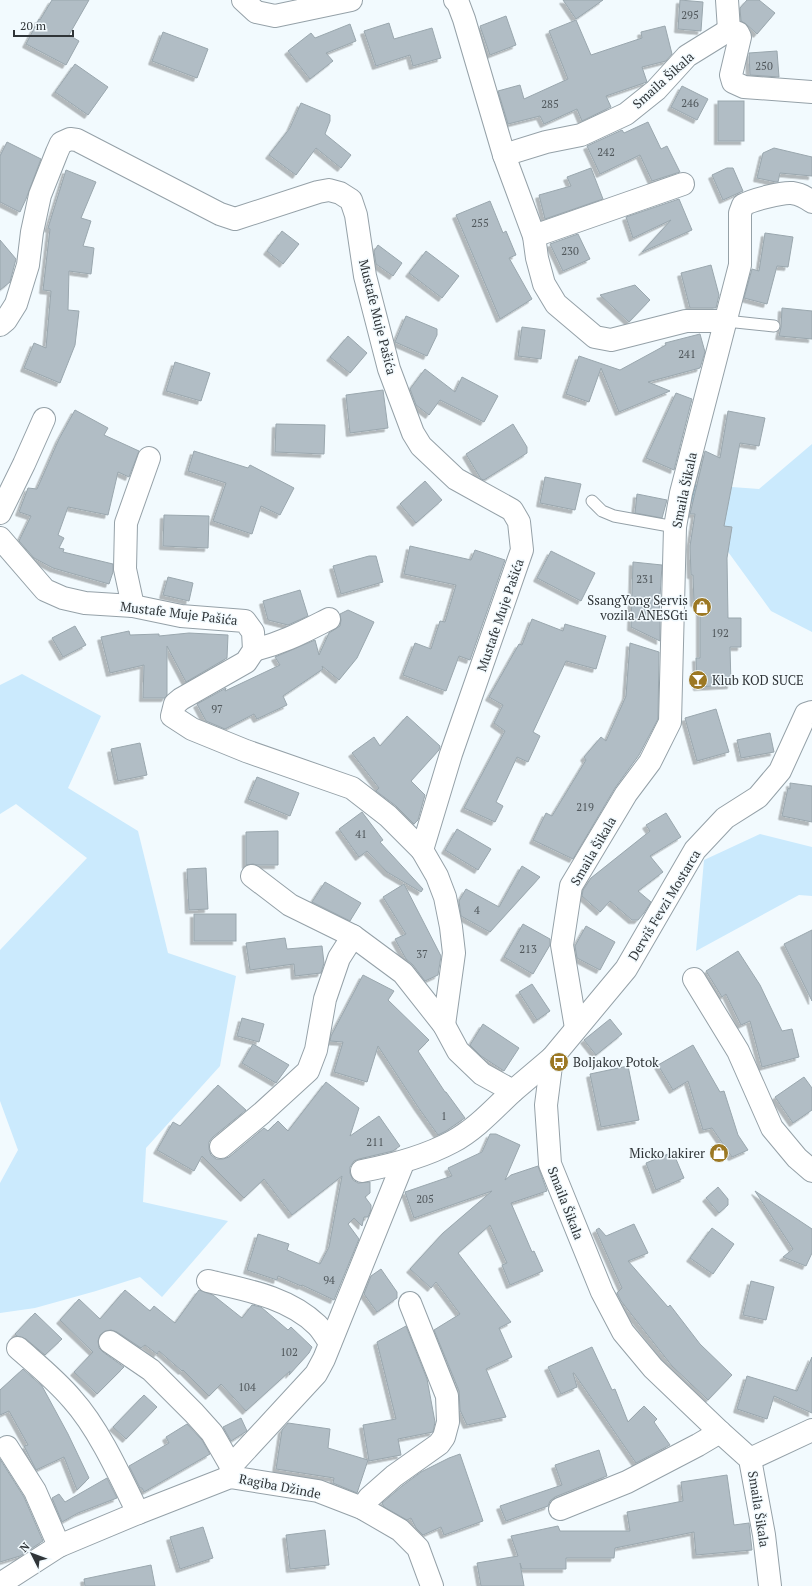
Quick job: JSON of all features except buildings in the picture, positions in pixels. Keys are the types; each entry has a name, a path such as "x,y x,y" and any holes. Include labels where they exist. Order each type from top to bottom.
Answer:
{"street":[{"path":"243,0 256,12 275,16 351,0"},
{"path":"454,0 458,3 464,20 504,155 534,236 544,284 556,304 595,336 611,340 686,321 726,321"},
{"path":"727,0 729,30 738,33 740,37 731,75 733,82 744,87 812,92"},
{"name":"Smaila Šikala","path":"504,155 546,142 581,135 626,114 656,90 687,56 729,30"},
{"name":"Mustafe Muje Pašića","path":"0,325 6,320 16,304 28,265 32,232 40,195 61,143 70,139 77,140 220,214 235,219 329,190 340,193 351,200 356,215 365,276 389,369 412,432 421,446 456,479 512,510 519,522 522,550 451,754 422,850"},
{"path":"534,236 683,184"},
{"name":"Smaila Šikala","path":"576,1028 562,945 571,886 626,794 650,762 670,722 675,527 681,493 740,265 740,213 743,205 752,200 791,193 806,198 812,202"},
{"path":"0,512 44,419"},
{"path":"133,606 125,569 126,523 149,458"},
{"name":"Mustafe Muje Pašića","path":"0,538 45,590 63,598 85,603 133,606 181,616 245,621 253,632 254,650"},
{"path":"329,619 293,638 254,650 246,662 181,699 175,704 172,716 192,729 246,751 352,788 388,816 422,850 445,897 452,927 454,953 444,1025"},
{"name":"Derviš Fevzi Mostarca","path":"576,1028 626,968 696,850 725,818 758,797 780,771 806,714 812,712"},
{"path":"252,876 290,905 353,936 403,973 444,1025 458,1050 482,1074 513,1091"},
{"path":"220,1147 262,1113 308,1071 316,1050 325,999 339,958 353,936"},
{"path":"694,979 738,1051 772,1128 797,1158 812,1171"},
{"path":"362,1171 403,1163 453,1142 480,1122 513,1091 552,1058 576,1028"},
{"name":"Smaila Šikala","path":"552,1058 546,1105 550,1164 602,1292 623,1332 653,1368 750,1459 764,1534 770,1586"},
{"name":"Ragiba Džinde","path":"10,1582 59,1546 231,1472 316,1374 324,1359 403,1163"},
{"path":"208,1281 276,1299 303,1313 319,1326 330,1343"},
{"path":"362,1508 369,1498 394,1476 439,1444 444,1437 448,1422 447,1396 410,1303"},
{"name":"Ragiba Džinde","path":"110,1342 151,1370 194,1413 212,1433 231,1472"},
{"path":"18,1348 72,1399 92,1426 114,1463 138,1513"},
{"path":"750,1459 812,1430"},
{"path":"560,1509 626,1482 720,1432"},
{"path":"7,1447 35,1492 59,1546"},
{"name":"Ragiba Džinde","path":"231,1472 318,1491 362,1508 400,1530 418,1548 432,1586"}],"lane":[{"path":"726,321 774,326"},
{"path":"592,501 602,511 614,516 675,527"}],"shaded area":[{"path":"812,444 812,632 771,611 678,483 759,489"},
{"path":"22,674 101,716 68,788 138,831 168,953 236,976 220,1066 146,1148 143,1202 228,1221 162,1297 140,1277 35,1308 0,1313 0,1183 18,1150 0,1101 0,950 87,858 16,804 0,814 0,685"},
{"path":"760,834 812,847 812,896 799,895 696,951 704,860"}],"place":[{"name":"SsangYong Servis vozila ANESGti","path":"702,607"},
{"name":"Klub KOD SUCE","path":"698,680"},
{"name":"Boljakov Potok","path":"559,1062"},
{"name":"Micko lakirer","path":"719,1153"}]}
